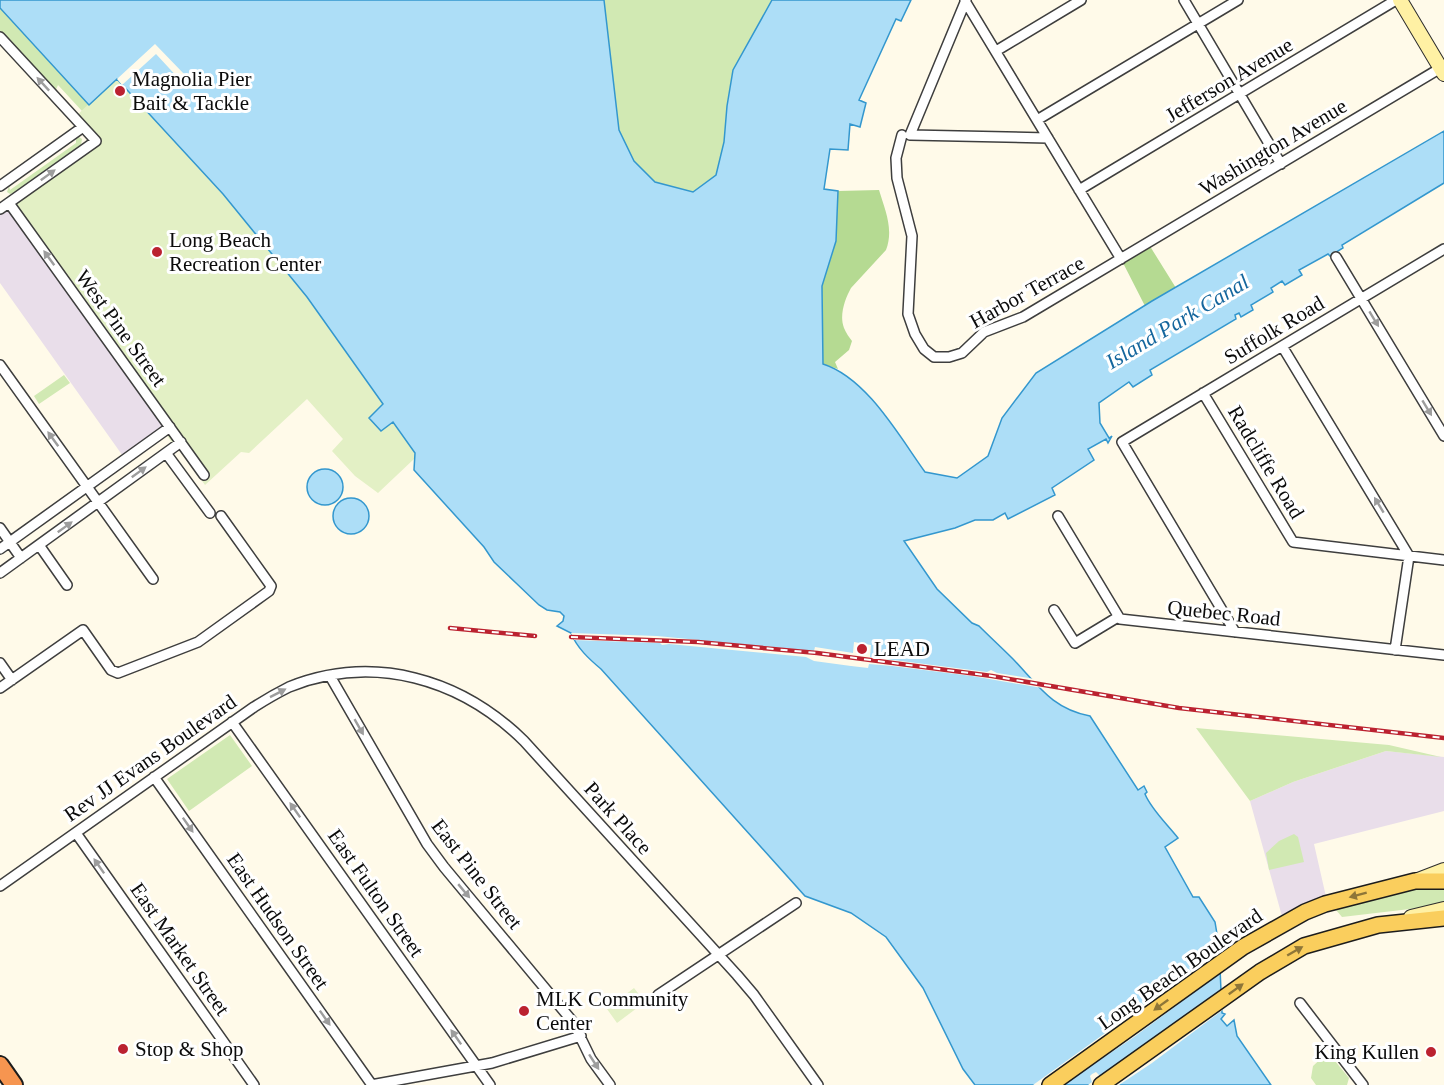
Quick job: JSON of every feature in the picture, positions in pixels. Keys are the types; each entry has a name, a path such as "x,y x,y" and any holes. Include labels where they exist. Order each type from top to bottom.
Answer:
{"highway":[{"path":"0,1065 14,1085"}],"main road":[{"path":"1398,0 1443,69"},
{"name":"Long Beach Boulevard","path":"1050,1085 1243,947 1295,917 1325,904 1415,881 1444,870"},
{"path":"1415,881 1444,881"},
{"path":"1101,1085 1260,972 1304,946 1444,909"},
{"path":"1394,922 1444,918"}],"street":[{"path":"965,0 1120,259"},
{"path":"965,0 906,135 1048,138"},
{"path":"996,51 1081,0"},
{"path":"1184,0 1281,164"},
{"path":"1037,120 1238,0"},
{"name":"Jefferson Avenue","path":"1079,190 1398,0"},
{"path":"0,37 96,141 3,204"},
{"name":"Washington Avenue","path":"1120,259 1443,69"},
{"path":"0,186 82,127"},
{"name":"Harbor Terrace","path":"906,135 896,158 897,178 912,236 908,314 915,334 924,349 934,357 949,357 962,353 984,332 1023,317 1120,259"},
{"name":"West Pine Street","path":"3,204 204,475"},
{"name":"Suffolk Road","path":"1235,632 1122,442 1361,298 1443,252"},
{"path":"1336,257 1444,436"},
{"path":"1282,346 1408,556 1395,650"},
{"path":"0,365 153,579"},
{"name":"Radcliffe Road","path":"1203,393 1293,542 1444,560"},
{"path":"0,549 170,427"},
{"path":"1,571 181,442"},
{"path":"166,453 210,513"},
{"path":"0,688 83,630 111,670 119,673 198,642 269,591 271,586 221,516"},
{"path":"1054,610 1075,643 1118,617 1058,516"},
{"path":"0,528 21,558"},
{"path":"39,545 67,585"},
{"name":"Quebec Road","path":"1118,617 1444,655"},
{"path":"0,663 12,680"},
{"name":"Park Place","path":"330,676 382,673 420,679 455,691 499,718 524,741 754,995 818,1085"},
{"name":"Rev JJ Evans Boulevard","path":"0,886 232,722 281,691 330,676"},
{"name":"East Pine Street","path":"330,676 429,846 568,1016 581,1036 591,1059 610,1085"},
{"name":"East Fulton Street","path":"232,722 490,1085"},
{"name":"East Hudson Street","path":"154,777 372,1085"},
{"name":"East Market Street","path":"76,833 254,1085"},
{"path":"658,995 796,903"},
{"path":"1300,1003 1363,1085"},
{"path":"372,1085 528,1053 581,1036"}],"shaded area":[{"path":"10,207 169,427 125,459 0,283 0,214"},
{"path":"1386,751 1444,757 1444,811 1314,844 1327,901 1283,920 1250,801 1293,782"}],"green space":[{"path":"604,0 772,0 733,70 724,142 716,176 693,192 655,182 634,161 619,130"},
{"path":"0,8 89,105 82,111 58,85 55,92 0,33"},
{"name":"Long Beach Recreation Center","path":"116,78 223,194 307,297 415,453 414,459 378,493 355,476 332,451 343,439 307,399 249,453 241,452 205,485 177,445 175,447 164,431 168,427 10,207 97,145 73,119"},
{"path":"76,138 82,139 81,145 13,193 7,192 9,186 10,190 76,143"},
{"path":"879,190 888,220 888,242 886,250 851,288 843,307 843,323 852,341 849,350 835,362 838,369 823,364 822,286 836,241 838,191"},
{"path":"1148,243 1176,288 1145,306 1121,259"},
{"path":"64,375 70,383 39,404 34,396"},
{"path":"1196,728 1389,745 1441,757 1386,751 1293,782 1250,801"},
{"path":"230,735 252,766 189,811 167,779"},
{"path":"1294,834 1298,837 1304,862 1269,870 1266,853 1279,841"},
{"path":"1444,884 1444,905 1342,917 1336,910 1338,907 1408,887"},
{"path":"634,988 645,1002 617,1023 607,1009"},
{"path":"1326,1054 1331,1056 1349,1078 1347,1085 1316,1085 1311,1078 1313,1066"}],"water":[{"name":"Island Park Canal","path":"0,0 604,0 619,130 634,161 655,182 693,192 716,175 724,142 733,70 772,0 911,0 901,21 896,19 859,100 866,103 860,127 850,124 848,150 830,149 824,189 838,191 836,241 822,286 823,364 839,371 868,395 925,472 957,478 988,456 1002,418 1036,373 1152,301 1444,131 1444,183 1342,245 1343,248 1330,256 1328,254 1299,270 1302,275 1285,285 1282,281 1271,288 1273,292 1251,305 1253,310 1241,317 1239,313 1235,315 1236,319 1150,370 1152,375 1133,387 1129,382 1099,403 1100,423 1109,438 1112,436 1108,443 1106,439 1088,449 1094,460 1052,488 1055,495 1008,519 1005,513 993,520 975,520 955,528 904,541 937,589 972,623 979,626 1038,687 1065,708 1090,716 1138,790 1144,786 1147,792 1145,794 1151,805 1178,838 1165,847 1193,897 1199,897 1215,922 1219,946 1222,1013 1225,1014 1221,1019 1227,1026 1234,1020 1237,1036 1271,1085 975,1085 963,1069 923,988 886,937 851,913 805,896 601,669 584,653 571,633 557,626 563,621 564,616 560,612 547,610 539,605 494,562 484,547 414,470 415,453 393,422 381,431 369,418 383,404 307,297 223,194 117,79 89,105 0,8"},
{"path":"325,469 338,474 343,487 338,500 325,505 312,500 307,487 312,474"},
{"path":"351,498 364,503 369,516 364,529 351,534 338,529 333,516 338,503"}],"pier":[{"path":"155,44 186,76 181,81 156,54 122,85 117,79"},
{"path":"571,633 657,636 814,651 815,647 853,653 854,642 871,645 870,657 987,672 991,670 1035,679 1042,688 892,666 869,664 868,668 851,666 814,661 806,657 660,643 574,640"},
{"path":"1222,949 1223,971 1134,1037 1063,1085 1033,1085"},
{"path":"1224,987 1224,1009 1152,1063 1119,1085 1088,1085 1092,1082 1090,1076 1092,1074 1096,1072 1100,1076"}],"railway":[{"path":"450,628 535,636"},
{"path":"571,637 698,642 817,653 992,676 1179,708 1444,738"}],"place":[{"name":"Magnolia Pier Bait & Tackle","path":"120,91"},
{"name":"Long Beach Recreation Center","path":"157,252"},
{"name":"LEAD","path":"862,649"},
{"name":"MLK Community Center","path":"524,1011"},
{"name":"Stop & Shop","path":"123,1049"},
{"name":"King Kullen","path":"1431,1052"}]}
